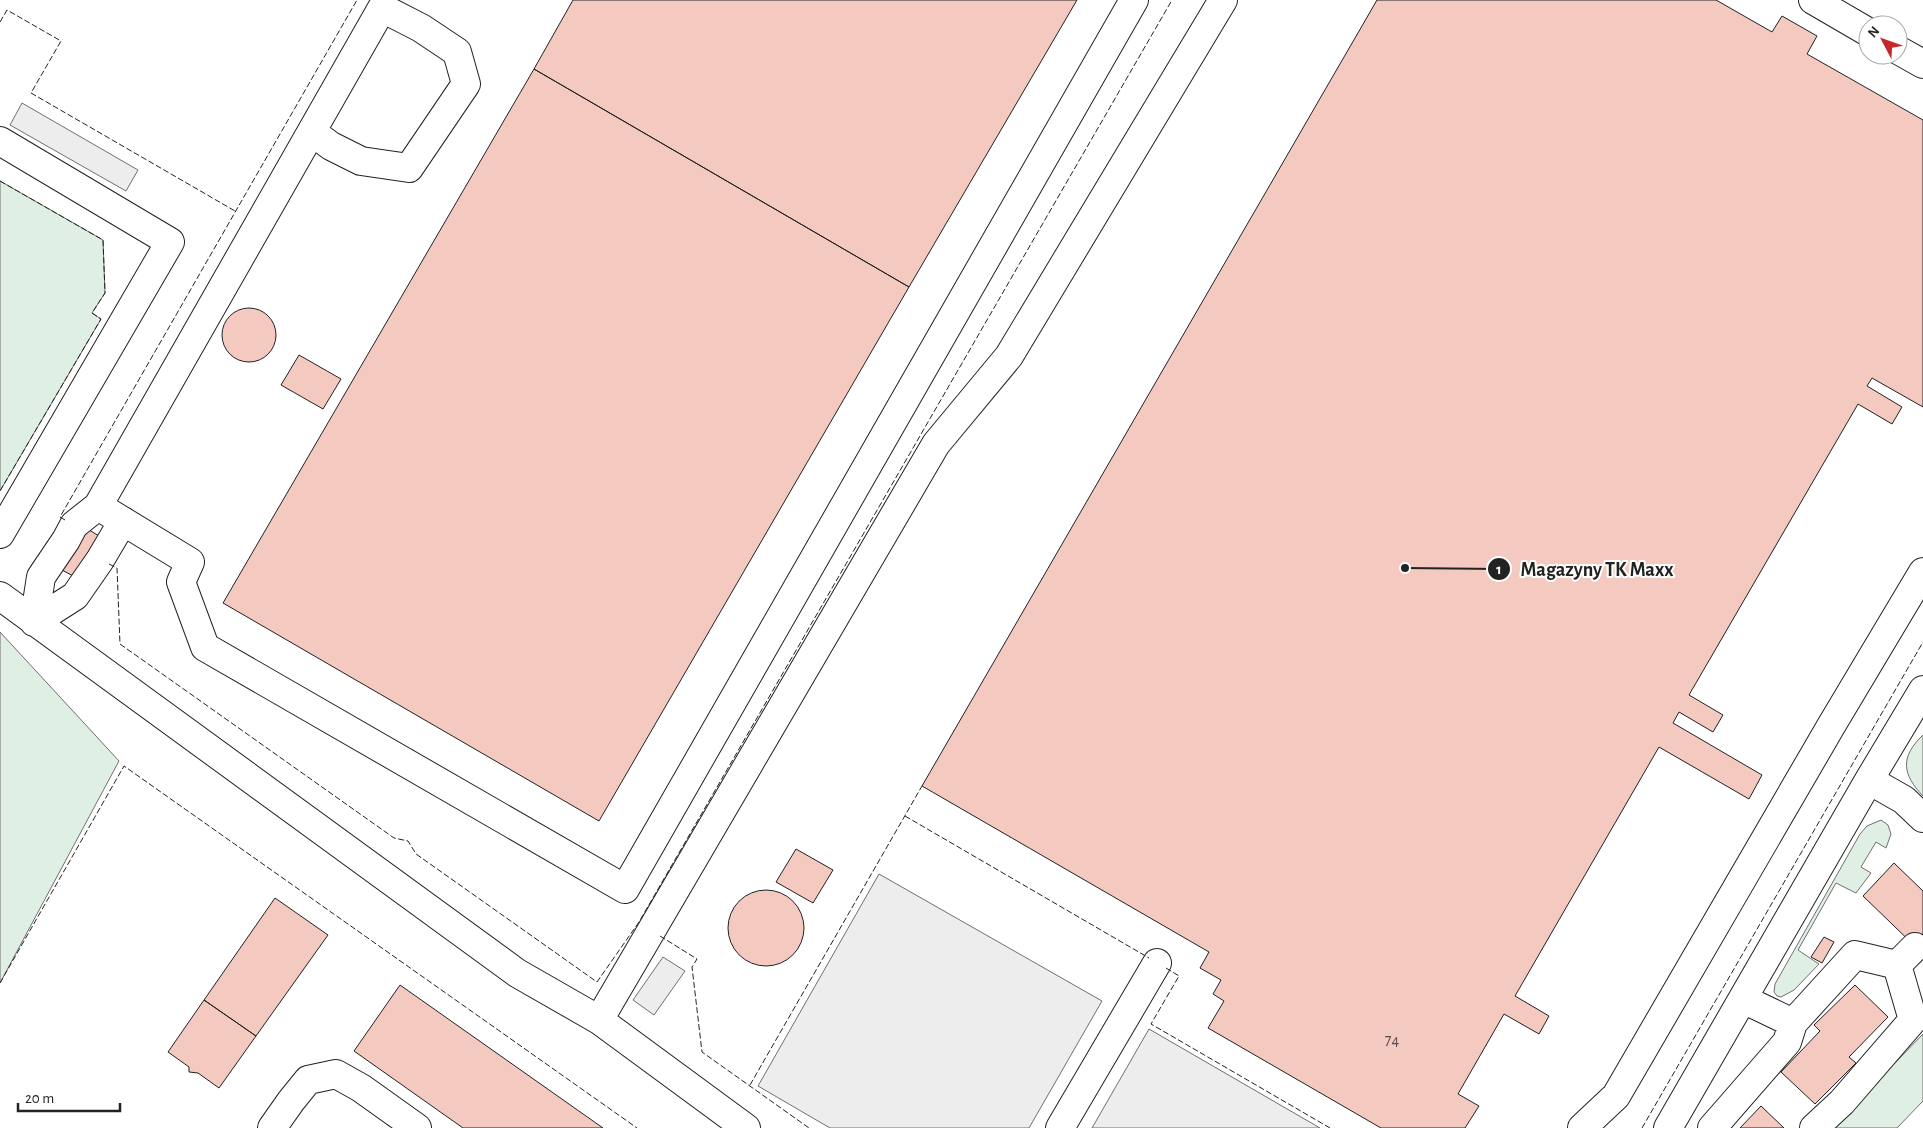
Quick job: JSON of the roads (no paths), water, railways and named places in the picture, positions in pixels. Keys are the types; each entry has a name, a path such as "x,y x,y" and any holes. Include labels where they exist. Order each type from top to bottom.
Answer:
{"street":[{"path":"98,506 190,562 181,582 205,647 626,889 1134,0"},
{"path":"599,1020 936,444 1009,356 1223,0"},
{"path":"1813,0 1858,26"},
{"path":"34,622 41,577 74,525 98,506 384,4 457,52 466,84 409,168 360,161 330,146 312,132"},
{"path":"1908,56 1923,64"},
{"path":"0,140 170,242 0,534"},
{"path":"34,622 75,596 100,560 123,521"},
{"path":"1582,1128 1616,1096 1831,726 1923,572"},
{"path":"0,596 517,973 599,1020 746,1128"},
{"path":"1668,1128 1923,690"},
{"path":"1869,780 1904,800 1923,818"},
{"path":"1712,1128 1787,1042 1793,1023 1855,955 1906,956 1913,1020 1842,1102 1814,1128"},
{"path":"1060,1128 1157,963"},
{"path":"1743,999 1793,1023"},
{"path":"272,1128 290,1101 308,1080 336,1074 360,1088 417,1128"},
{"path":"1610,1128 1616,1096"}],"place":[{"name":"Magazyny TK Maxx","path":"1405,568"}]}
